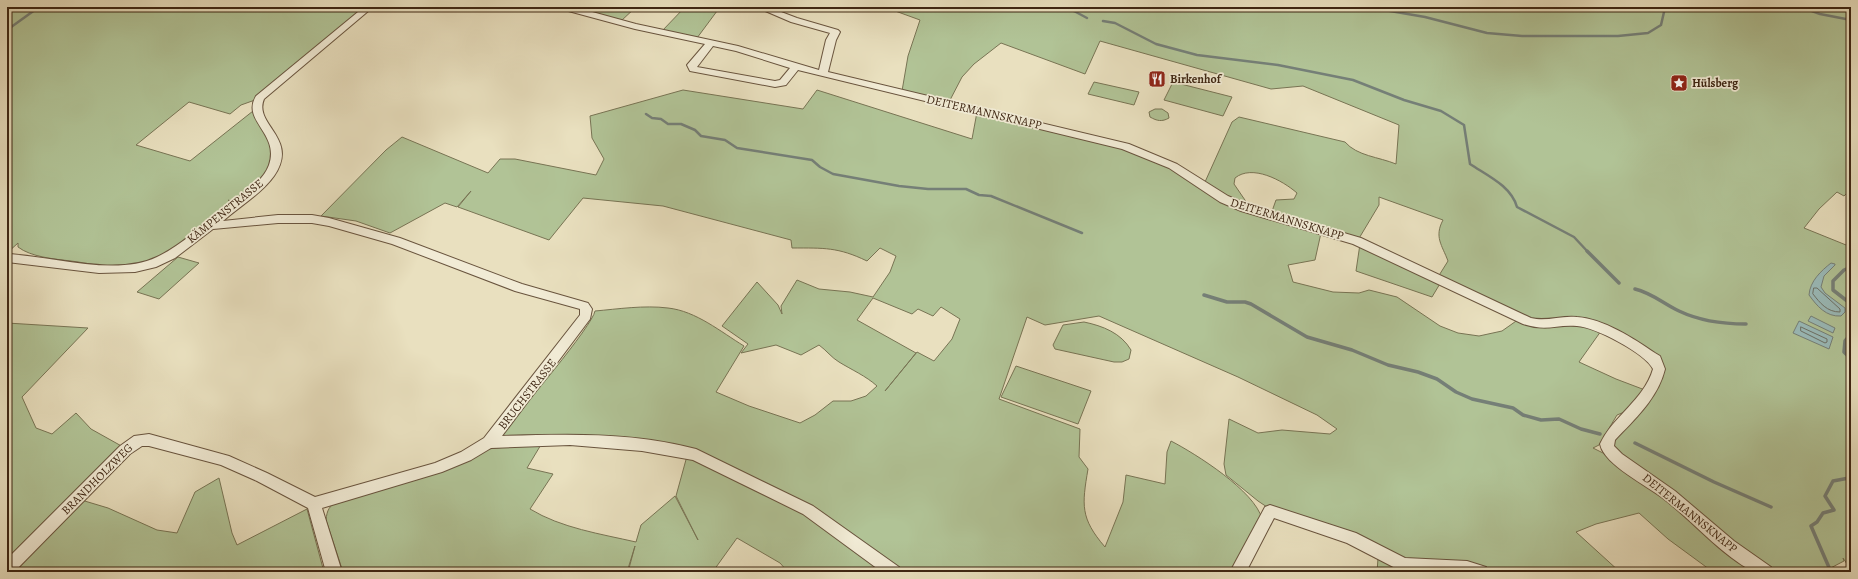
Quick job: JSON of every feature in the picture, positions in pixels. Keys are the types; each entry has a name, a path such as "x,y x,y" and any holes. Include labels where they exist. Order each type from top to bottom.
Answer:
{"street":[{"name":"KÄMPENSTRASSE","path":"7,258 24,258 102,268 133,268 151,265 160,261 208,226 263,181 274,165 278,153 276,141 257,112 256,105 258,101 369,7"},
{"name":"DEITERMANNSKNAPP","path":"564,7 635,26 711,43 796,67 1125,146 1173,166 1200,186 1224,199 1245,208 1357,241 1527,320 1544,325 1577,321 1587,323 1639,348 1655,360 1659,369 1642,399 1610,437 1607,444 1608,449 1622,462 1670,494 1729,546 1766,572"},
{"path":"760,7 794,20 835,32 831,40 823,73"},
{"path":"711,43 692,65 693,69 775,84 783,83 796,67"},
{"name":"BRUCHSTRASSE","path":"208,226 292,219 329,222 396,241 519,288 584,306 586,316 581,324 490,442"},
{"name":"BRUCHSTRASSE","path":"490,442 570,439 642,445 682,451 696,455 808,510 894,572"},
{"name":"BRANDHOLZWEG","path":"7,568 125,450 139,440 149,440 224,460 262,477 314,504"},
{"path":"334,572 314,504 437,468 466,456 490,442"},
{"path":"1238,572 1270,511 1350,538 1403,565 1467,568 1481,572"}],"green space":[{"path":"7,7 367,7 255,100 241,105 230,114 189,102 136,145 190,161 253,111 274,147 267,172 232,202 228,200 232,203 194,235 166,254 151,261 119,267 101,266 43,257 23,250 18,247 18,243 7,253"},
{"path":"572,7 636,7 621,21"},
{"path":"685,7 720,7 697,38 662,31"},
{"path":"876,7 1851,7 1851,189 1844,196 1837,192 1819,209 1804,228 1851,247 1851,570 1843,558 1844,561 1823,572 1771,572 1615,452 1613,443 1662,366 1595,325 1534,320 1438,277 1448,261 1439,236 1440,226 1443,220 1379,197 1379,205 1358,240 1271,214 1276,200 1294,199 1297,193 1283,183 1267,175 1250,173 1242,174 1235,178 1234,184 1247,203 1246,206 1205,182 1232,122 1239,117 1345,142 1350,147 1362,153 1396,164 1399,125 1303,86 1271,89 1100,41 1085,74 1001,43 974,64 962,77 949,102 902,91 908,56 920,20 887,8"},
{"path":"1094,82 1139,92 1134,105 1088,94"},
{"path":"1173,82 1232,97 1223,116 1164,100"},
{"path":"683,90 803,109 817,90 972,139 977,112 1124,147 1171,167 1206,192 1321,233 1315,260 1288,265 1293,282 1333,292 1359,293 1369,290 1397,297 1440,326 1458,333 1479,336 1502,331 1519,319 1545,328 1578,322 1601,331 1579,362 1645,390 1627,411 1617,415 1599,445 1593,448 1607,455 1648,481 1756,572 1713,572 1668,539 1639,513 1596,524 1576,532 1620,572 1377,572 1379,545 1270,509 1226,475 1224,464 1229,419 1258,433 1282,430 1330,434 1337,429 1317,415 1238,377 1099,316 1045,325 1027,317 999,399 1080,429 1079,457 1088,469 1084,502 1085,511 1091,528 1105,547 1123,502 1126,475 1165,484 1167,452 1171,441 1223,474 1237,485 1248,497 1257,508 1262,519 1230,572 902,572 810,507 696,451 502,436 505,429 582,333 595,311 622,308 659,307 688,313 708,323 744,346 716,392 749,406 800,423 815,415 833,401 851,401 866,396 877,386 864,376 836,360 819,345 801,355 776,345 741,353 748,344 722,326 757,282 778,305 782,314 781,306 797,280 819,289 850,292 873,297 890,272 896,256 880,248 867,261 848,253 831,249 792,248 791,240 663,206 583,198 549,240 458,207 471,191 457,207 445,203 390,233 356,221 321,216 386,150 402,137 488,173 500,159 515,159 596,175 604,159 592,138 590,116","holes":["873,298 912,314 918,309 933,316 941,307 960,319 952,339 934,361 917,352 885,391 916,353 857,320"]},
{"path":"1155,109 1162,109 1168,113 1169,118 1160,120 1150,117 1149,112"},
{"path":"1360,244 1441,282 1432,297 1356,271"},
{"path":"178,257 199,263 159,299 137,292"},
{"path":"1084,322 1105,328 1122,339 1131,350 1129,359 1122,362 1114,362 1055,349 1053,345 1063,325"},
{"path":"7,323 88,328 22,397 36,428 52,434 76,413 91,429 125,448 7,565"},
{"path":"1016,366 1091,391 1078,424 1001,397"},
{"path":"542,443 527,468 553,474 530,509 542,516 568,526 636,542 641,525 675,496 698,540 676,496 687,456 815,517 890,572 788,572 780,563 737,538 714,570 716,572 628,572 635,546 627,572 343,572 326,520 329,509 338,501 488,449"},
{"path":"219,478 232,533 237,545 307,509 324,572 7,572 78,499 108,508 157,530 177,533 195,492"}],"water":[{"path":"1831,263 1835,265 1824,276 1821,287 1825,293 1845,308 1845,312 1841,316 1826,313 1809,295 1811,285 1820,273"},
{"path":"1811,316 1835,328 1833,333 1808,321"},
{"path":"1799,321 1833,337 1829,349 1793,333"}],"waterway":[{"path":"7,30 39,7"},
{"path":"1059,7 1074,11 1087,18"},
{"path":"1367,7 1425,17 1487,33 1522,36 1618,36 1648,33 1661,25 1664,12"},
{"path":"1665,10 1669,7"},
{"path":"1801,7 1820,14 1851,20"},
{"path":"1103,21 1115,23 1156,44 1197,55 1278,65 1353,80 1404,100 1441,111 1464,125 1470,164 1504,187 1510,193 1517,207 1574,237 1588,252"},
{"path":"646,114 652,118 661,119 668,124 681,124 695,130 701,136 725,140 737,148 812,160 820,167 833,174 899,186 928,189 966,189 979,195 991,196 1082,233"},
{"path":"1588,252 1619,283"},
{"path":"1851,267 1844,270 1833,281 1833,290 1851,304"},
{"path":"1635,289 1647,293 1679,311 1703,320 1720,323 1746,324"},
{"path":"1204,295 1227,302 1245,302 1251,304 1307,337 1352,350 1388,365 1418,372 1437,379 1456,392 1472,399 1513,408 1523,415 1541,420 1559,419 1581,429 1600,434"},
{"path":"1851,318 1849,320 1851,327"},
{"path":"1851,334 1845,341 1844,352 1851,359"},
{"path":"1635,443 1714,482 1771,507"},
{"path":"1831,572 1811,526 1817,522 1823,513 1834,510 1825,496 1833,481 1849,478 1851,476"}],"place":[{"name":"Birkenhof","path":"1157,79"},
{"name":"Hülsberg","path":"1679,83"}]}
